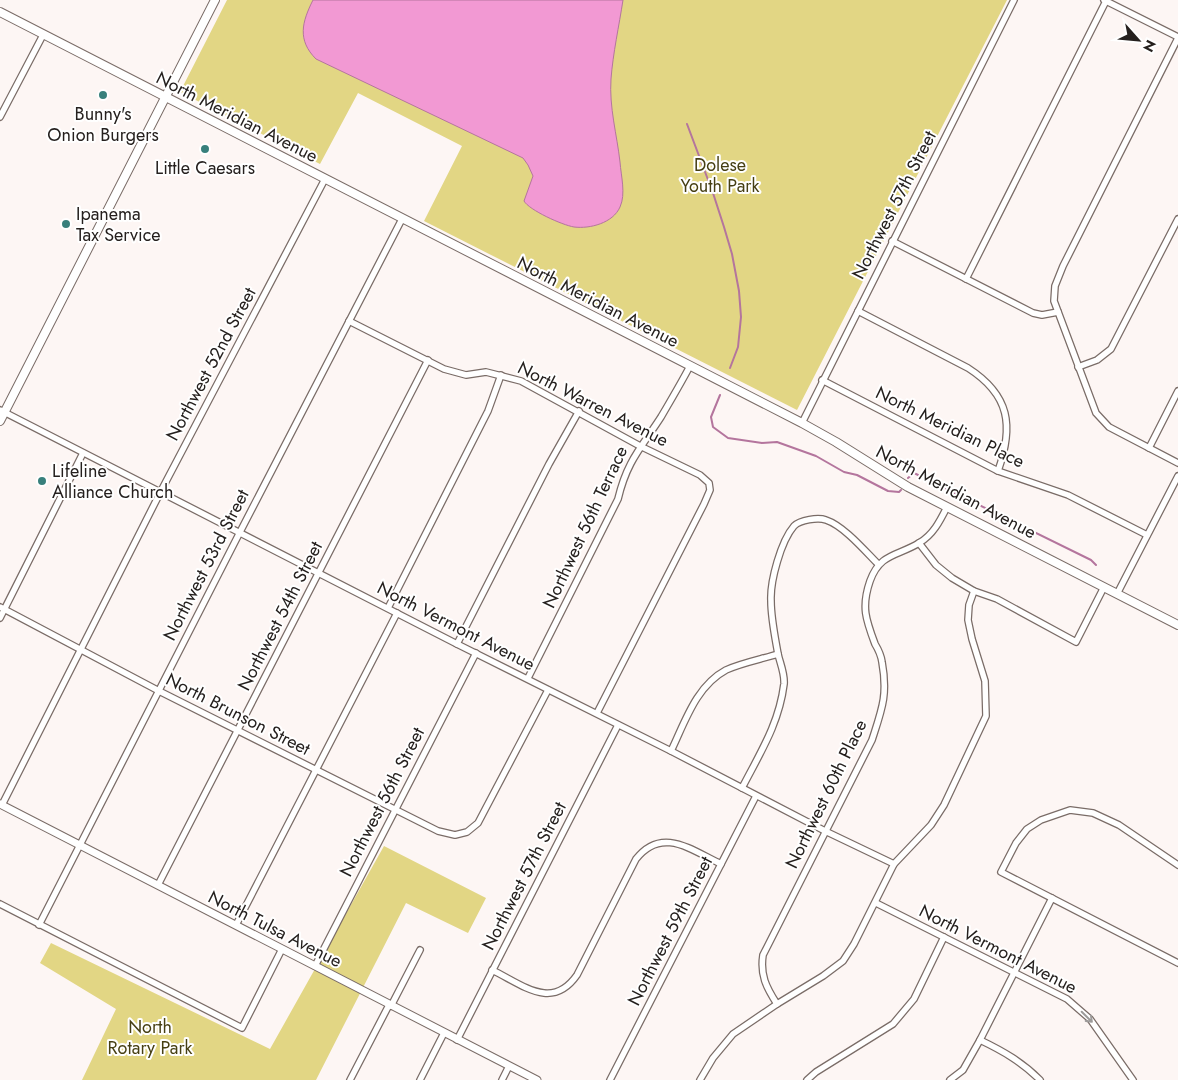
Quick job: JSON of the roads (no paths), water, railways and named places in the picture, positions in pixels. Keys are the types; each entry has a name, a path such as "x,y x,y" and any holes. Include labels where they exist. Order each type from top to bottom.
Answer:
{"main road":[{"path":"0,422 2,411 166,98 215,0"},
{"name":"North Meridian Avenue","path":"0,12 802,423 908,487 1178,625"}],"street":[{"name":"Northwest 57th Street","path":"802,423 1014,0"},
{"path":"966,279 1105,1 1178,38 1063,266 1055,286 1054,301 1099,418 1108,427 1178,463"},
{"path":"0,117 43,34"},
{"name":"Northwest 52nd Street","path":"1,805 161,492 325,179"},
{"name":"Northwest 53rd Street","path":"39,925 402,219"},
{"path":"1078,367 1097,360 1111,349 1178,219"},
{"path":"892,242 1033,314 1042,315 1058,312"},
{"path":"858,311 984,378 999,396 1008,428 1005,452 998,471"},
{"name":"North Warren Avenue","path":"349,320 444,369 466,375 486,372 521,381 640,446 700,475 709,483 710,490 704,504 597,713"},
{"name":"Northwest 54th Street","path":"158,885 428,360"},
{"name":"Northwest 56th Terrace","path":"528,678 618,499 630,462 661,417 690,366"},
{"path":"388,608 488,411 501,375"},
{"name":"North Meridian Place","path":"822,380 998,471 1068,495 1147,535"},
{"path":"1149,448 1178,391"},
{"name":"North Vermont Avenue","path":"2,411 457,644 597,713 824,831 894,864"},
{"path":"457,644 549,464 579,412"},
{"path":"0,618 2,608 84,453"},
{"path":"1117,594 1178,476"},
{"path":"742,788 775,725 782,697 784,680 778,654 771,601 773,582 786,539 795,525 812,519 826,520 841,529 878,564 898,552 919,543 930,534 947,507"},
{"path":"919,543 936,565 952,578 974,591 997,599 1076,642 1104,587"},
{"name":"Northwest 60th Place","path":"776,1004 766,988 763,978 761,966 763,955 824,831 872,740 884,706 885,686 882,660 865,619 865,597 870,579 878,564"},
{"path":"700,1080 713,1058 733,1034 843,961 876,903 894,864 931,825 944,805 986,716 985,681 968,620 969,605 974,591"},
{"name":"North Brunson Street","path":"2,608 159,691 395,810 438,831 455,835 467,832 478,823 548,690"},
{"path":"236,925 397,613"},
{"name":"Northwest 56th Street","path":"314,966 476,653"},
{"path":"671,751 698,695 707,684 726,670 778,654"},
{"name":"Northwest 57th Street","path":"457,1040 618,725"},
{"name":"Northwest 59th Street","path":"610,1080 756,796"},
{"name":"North Tulsa Avenue","path":"1,805 536,1080"},
{"path":"1178,865 1119,825 1093,813 1070,810 1041,820 1027,829 1016,843 1001,872 1178,963"},
{"path":"492,970 536,992 548,994 560,992 569,986 577,975 636,859 644,850 654,843 664,841 676,843 721,864"},
{"path":"950,1080 963,1070 980,1040 1052,898"},
{"name":"North Vermont Avenue","path":"876,903 1067,999 1090,1018 1133,1080"},
{"path":"0,904 242,1028 282,949"},
{"path":"807,1080 816,1072 893,1024 914,999 944,937"},
{"path":"350,1080 420,950"},
{"path":"420,1080 444,1033"},
{"path":"980,1040 1008,1054 1027,1067 1040,1080"},
{"path":"502,1080 510,1066"}],"waterway":[{"path":"687,124 724,227 732,254 739,291 741,317 738,347 730,368"},
{"path":"720,395 711,417 713,427 728,438 762,443 777,442 816,456 844,472 857,475 888,491 899,492 901,490"},
{"path":"908,478 914,473 1091,560 1096,565"}],"place":[{"name":"Bunny's Onion Burgers","path":"103,95"},
{"name":"Little Caesars","path":"205,149"},
{"name":"Ipanema Tax Service","path":"66,224"},
{"name":"Lifeline Alliance Church","path":"42,481"}],"park label":[{"name":"Dolese Youth Park","path":"720,175"},
{"name":"North Rotary Park","path":"150,1037"}]}
